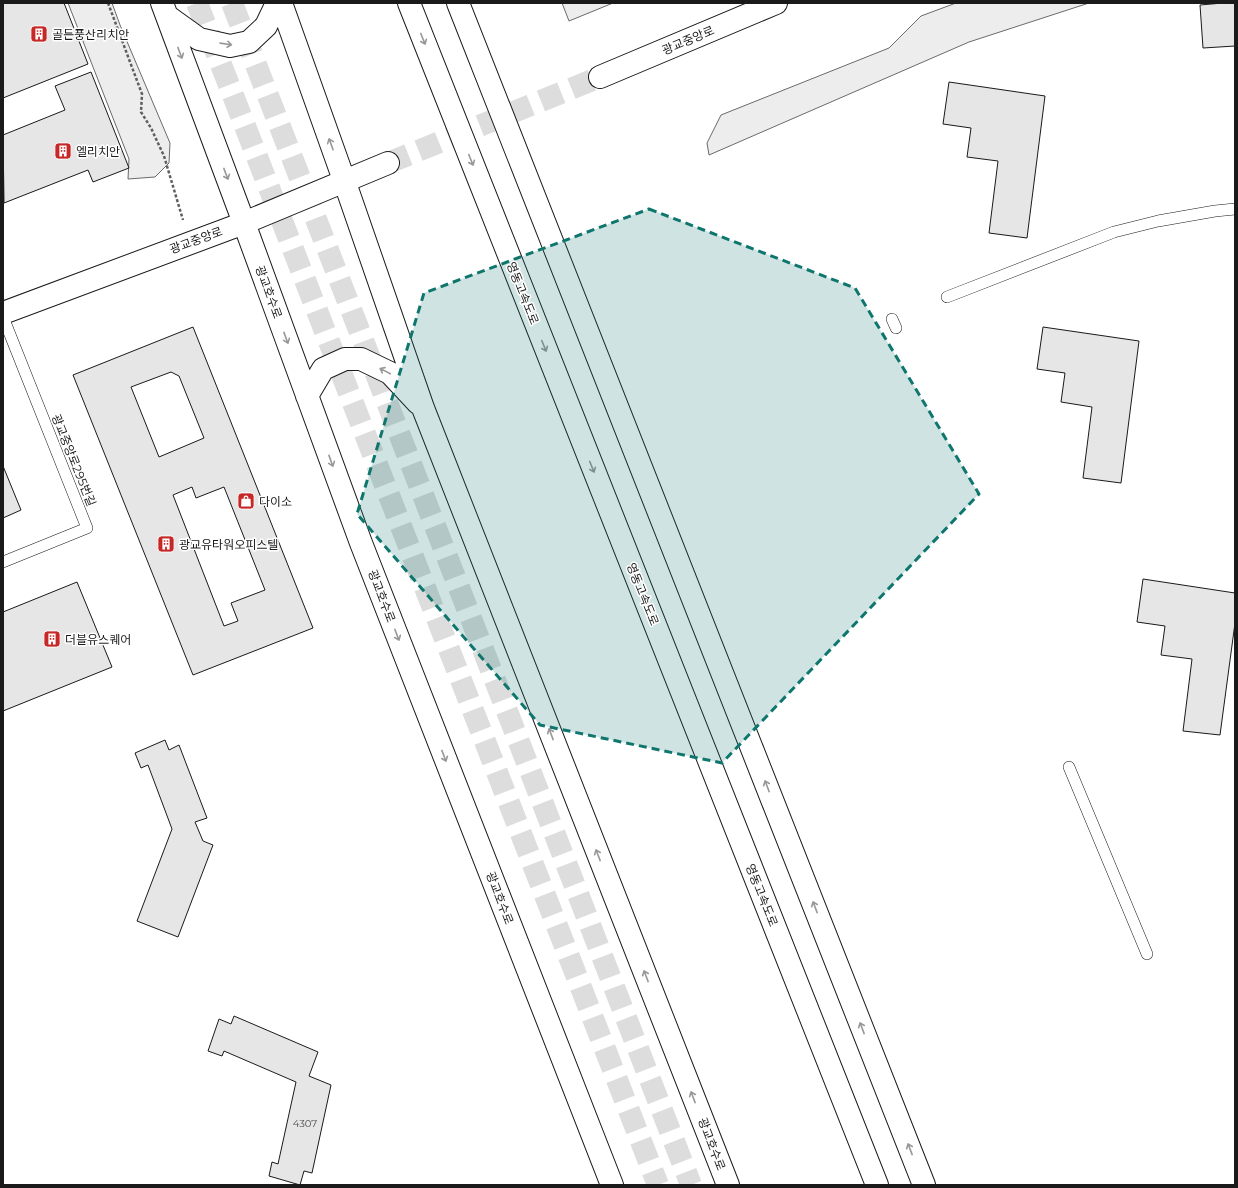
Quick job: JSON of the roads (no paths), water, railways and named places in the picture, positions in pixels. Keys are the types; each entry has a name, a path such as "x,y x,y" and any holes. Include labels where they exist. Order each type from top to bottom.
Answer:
{"main road":[{"path":"164,10 199,39 230,46 249,42 266,26 277,3"},
{"name":"광교호수로","path":"281,3 423,408 728,1185"},
{"name":"영동고속도로","path":"409,3 877,1185"},
{"path":"458,3 924,1185"},
{"name":"광교중앙로","path":"600,77 776,3"},
{"name":"광교호수로","path":"164,10 361,543 612,1185"},
{"name":"광교중앙로","path":"3,313 244,223 344,180 388,163"},
{"path":"307,396 323,369 345,359 361,359 390,374 423,408"}],"lane":[{"path":"947,297 1114,232 1158,221 1215,210 1235,209"},
{"name":"광교중앙로295번길","path":"3,317 87,528 3,562"},
{"path":"1069,767 1147,954"}],"tunnel":[{"path":"197,3 658,1185"},
{"path":"232,3 691,1185"},
{"path":"388,163 600,77"}],"place":[{"name":"골든풍산리치안","path":"39,34"},
{"name":"엘리치안","path":"63,151"},
{"name":"다이소","path":"246,501"},
{"name":"광교유타워오피스텔","path":"166,544"},
{"name":"더블유스퀘어","path":"52,639"}]}
